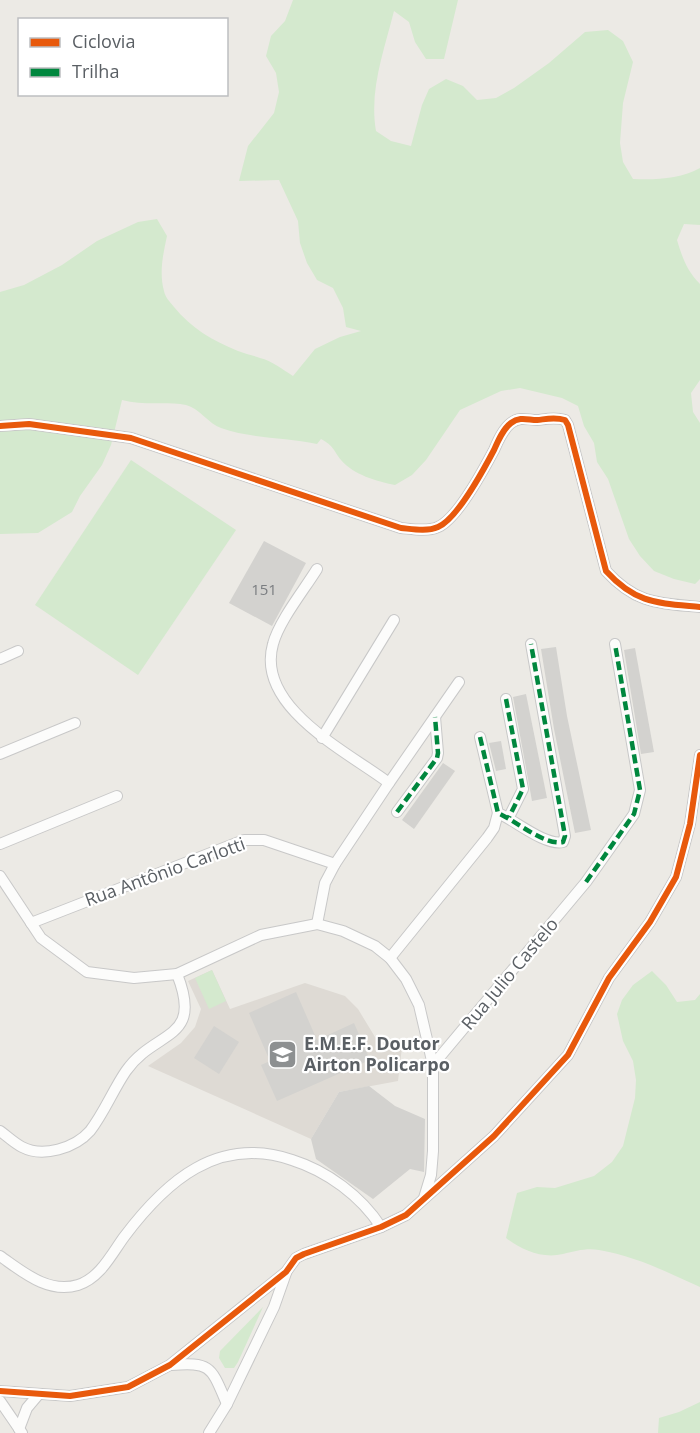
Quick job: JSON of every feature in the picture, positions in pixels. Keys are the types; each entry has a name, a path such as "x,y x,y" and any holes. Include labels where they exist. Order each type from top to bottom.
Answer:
{"street":[{"path":"0,426 29,424 130,438 390,524 414,529 437,528 446,522 475,485 504,431 512,422 524,418 565,420 606,571 618,585 642,600 700,607"},
{"path":"317,569 277,633 272,646 273,677 285,701 322,738 389,783"},
{"path":"322,738 394,620"},
{"path":"480,737 504,815 546,840 556,843 563,842 566,836 531,644"},
{"name":"Rua Julio Castelo","path":"433,1065 586,882 634,814 640,790 615,644"},
{"path":"0,659 18,651"},
{"path":"317,924 325,883 335,864 459,682"},
{"path":"390,958 487,838 523,789 506,699"},
{"path":"397,812 437,758 435,717"},
{"path":"0,754 75,723"},
{"path":"0,1391 70,1396 128,1387 170,1365 286,1272 297,1258 381,1227 406,1215 494,1136 568,1055 609,978 650,922 676,877 690,824 700,755"},
{"path":"0,844 117,796"},
{"name":"Rua Antônio Carlotti","path":"31,922 244,840 264,840 335,864"},
{"path":"0,876 41,938 87,972 134,978 177,974 261,935 317,924 375,946 390,958 406,979 419,1005 433,1065 431,1175 424,1199"},
{"path":"0,1131 24,1149 47,1151 68,1147 89,1132 127,1069 153,1046 173,1033 182,1020 187,1008 177,974"},
{"path":"0,1256 43,1284 64,1287 79,1285 96,1275 148,1206 174,1183 211,1160 243,1152 274,1154 318,1170 344,1187 371,1212 381,1227"},
{"path":"209,1433 227,1404 274,1307 286,1272"},
{"path":"170,1365 196,1363 207,1368 215,1377 227,1404"},
{"path":"20,1431 27,1408 38,1395"},
{"path":"0,1401 20,1431"}],"shaded area":[{"name":"E.M.E.F. Doutor Airton Policarpo","path":"212,970 230,1009 305,983 345,996 358,1009 375,1037 402,1047 398,1081 339,1092 311,1139 148,1066 181,1043 195,1027 201,1009 188,981"}],"green space":[{"path":"293,0 458,0 444,59 426,59 415,42 409,22 394,11 376,86 374,116 376,131 391,141 411,146 422,105 429,89 446,79 463,86 477,100 496,98 549,63 585,32 608,30 623,41 633,62 623,103 620,143 623,162 633,179 668,178 700,168 700,225 684,224 677,240 685,264 700,284 700,380 691,393 693,412 700,423 700,579 695,584 654,571 640,556 629,539 608,479 597,462 594,443 584,426 578,406 562,398 520,388 501,391 460,410 426,460 412,475 395,485 352,470 331,446 321,439 317,444 233,432 217,426 186,405 122,400 111,445 102,465 80,496 72,512 38,533 0,534 0,292 24,285 62,265 97,241 138,222 157,219 167,236 162,270 165,295 195,328 220,343 269,361 293,376 315,349 340,337 361,331 346,327 343,308 333,288 317,280 307,263 300,243 298,221 279,180 239,181 248,146 274,113 279,92 276,73 266,56 271,36 285,21"},
{"path":"131,460 236,530 138,675 35,605"},
{"path":"212,970 226,1001 209,1009 195,978"},
{"path":"652,971 666,985 677,1002 695,1000 700,994 700,1287 625,1256 590,1249 555,1255 540,1254 526,1250 506,1238 517,1193 537,1187 555,1188 594,1176 612,1162 623,1146 635,1098 636,1080 633,1061 623,1041 617,1014 622,1000 633,985"},
{"path":"263,1307 238,1362 234,1368 225,1368 219,1358 220,1351"},
{"path":"700,1402 700,1433 658,1433 659,1418"}],"building":[{"path":"264,541 306,563 272,626 229,603"},
{"path":"556,647 567,716 591,830 575,833 541,649"},
{"path":"635,648 654,752 641,754 624,650"},
{"path":"526,694 547,798 532,801 513,697"},
{"path":"501,741 506,769 496,771 489,743"},
{"path":"443,763 455,771 414,829 402,820"},
{"path":"296,992 317,1040 354,1023 370,1060 277,1101 261,1065 270,1061 249,1013"},
{"path":"214,1026 239,1042 219,1074 194,1058"},
{"path":"369,1086 395,1106 425,1119 424,1172 410,1169 373,1199 316,1159 311,1139 339,1092"}],"marked path":[{"path":"480,737 498,813 539,837 563,842 565,836 531,644"},
{"path":"586,882 634,814 640,790 615,644"},
{"path":"506,699 523,789 509,817"},
{"path":"397,812 437,758 435,717"}],"cycle path":[{"path":"0,426 29,424 131,438 401,528 424,530 438,527 453,514 469,493 501,435 511,423 521,419 565,420 606,571 627,590 648,600 700,607"},
{"path":"0,1391 70,1396 128,1387 170,1365 286,1272 296,1258 381,1227 406,1215 494,1136 568,1055 609,978 650,922 676,877 690,824 700,755"}],"place":[{"name":"E.M.E.F. Doutor Airton Policarpo","path":"283,1054"}]}
